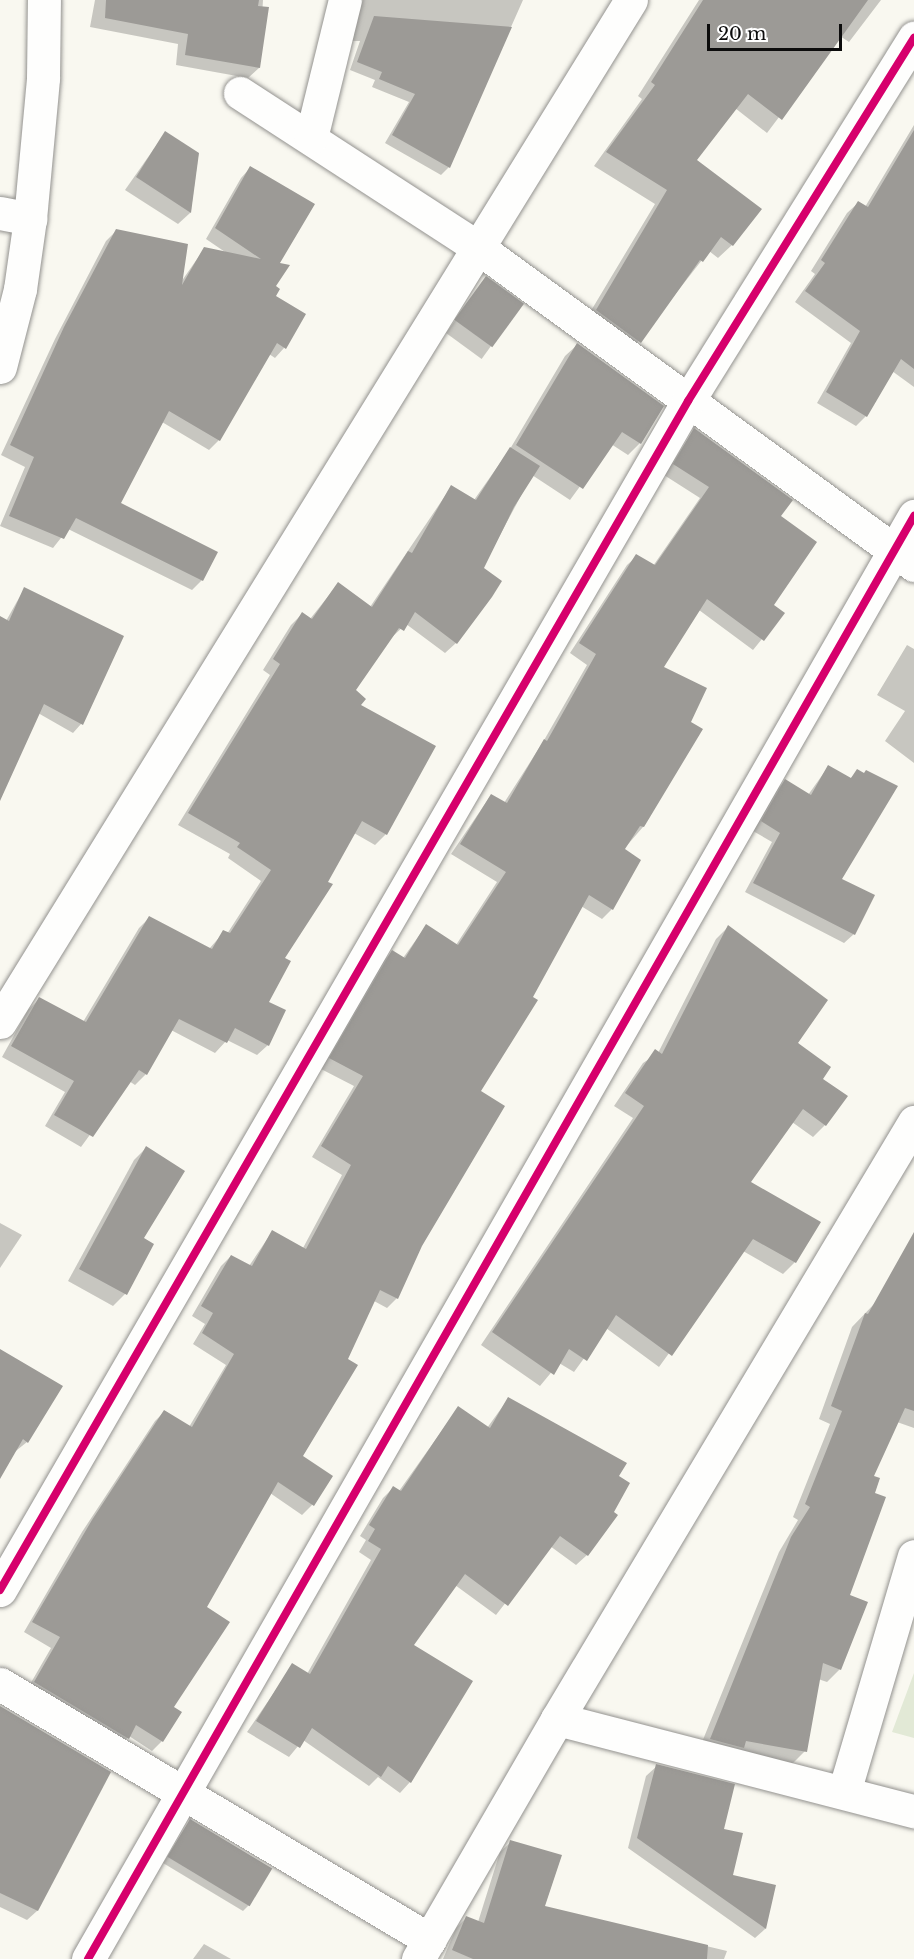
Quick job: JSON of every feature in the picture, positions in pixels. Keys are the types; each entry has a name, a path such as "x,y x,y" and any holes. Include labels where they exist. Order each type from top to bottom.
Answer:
{"street":[{"path":"0,368 20,289 15,216 43,78 44,0"},
{"path":"311,138 345,0"},
{"path":"0,1022 480,249 631,0"},
{"path":"0,1590 688,401 914,38"},
{"path":"240,93 480,249 904,557"},
{"path":"88,1959 904,557 914,516"},
{"path":"0,1684 185,1791 424,1949 557,1719 914,1122"},
{"path":"844,1792 914,1556"},
{"path":"557,1719 914,1811"}],"green space":[{"path":"914,1673 914,1738 892,1732"}],"building":[{"path":"106,0 259,0 258,6 269,7 260,68 185,55 188,34 105,18"},
{"path":"703,0 868,0 782,120 748,94 697,160 762,209 733,246 721,237 703,262 700,260 641,343 596,310 667,190 606,152 655,85 651,82"},
{"path":"374,16 512,27 450,168 392,135 415,94 379,79 382,72 357,62"},
{"path":"914,130 914,369 901,359 867,417 826,392 860,331 805,291 825,263 821,260 858,201 868,207"},
{"path":"165,131 199,153 191,213 136,177"},
{"path":"250,166 315,204 280,263 290,265 276,286 280,289 276,296 306,314 286,349 277,343 220,441 169,411 121,503 218,552 203,581 76,518 64,539 9,516 34,457 10,445 64,327 116,229 188,244 182,285 204,247 261,259 215,228"},
{"path":"486,276 524,304 492,347 454,320"},
{"path":"577,343 664,406 641,444 622,432 583,489 516,445"},
{"path":"694,428 793,500 781,516 817,542 774,605 785,613 764,641 707,599 664,667 707,688 691,722 703,729 644,827 640,826 625,849 641,860 613,910 589,895 533,997 538,1000 481,1091 505,1106 422,1246 398,1299 380,1290 348,1359 358,1365 303,1456 333,1476 314,1506 278,1482 207,1607 230,1622 174,1707 182,1712 163,1742 136,1725 129,1739 34,1682 60,1637 32,1622 92,1520 164,1410 192,1427 234,1354 202,1333 213,1313 201,1306 231,1255 252,1266 272,1230 306,1249 351,1165 321,1146 363,1076 329,1058 392,950 405,958 426,924 458,945 506,872 460,844 491,794 507,803 544,739 547,741 596,654 579,643 636,554 655,565 709,487 673,464"},
{"path":"510,447 540,466 514,507 484,568 502,581 492,597 457,644 415,612 404,631 399,628 356,690 366,699 361,705 436,746 387,835 362,821 328,882 333,884 285,958 291,961 269,1002 286,1010 269,1046 235,1028 227,1043 179,1019 147,1075 139,1070 93,1137 54,1115 74,1081 11,1046 39,997 86,1022 149,916 212,949 223,930 230,933 271,870 237,847 240,843 188,813 280,664 273,659 302,612 312,619 338,582 372,607 408,551 412,553 451,485 476,500"},
{"path":"24,587 124,636 83,725 44,704 0,801 0,616 9,621"},
{"path":"828,765 851,778 857,769 864,773 866,770 898,786 842,879 875,895 855,935 753,883 780,833 761,821 785,779 811,795"},
{"path":"728,925 828,1000 798,1043 831,1067 823,1079 848,1096 826,1126 803,1109 751,1182 821,1222 796,1263 753,1239 672,1356 616,1315 587,1361 569,1349 554,1375 492,1332 644,1106 625,1093 655,1049 662,1054"},
{"path":"146,1146 185,1171 144,1238 154,1244 127,1295 79,1269"},
{"path":"914,1232 914,1411 905,1408 874,1476 880,1478 875,1493 886,1497 850,1595 868,1602 841,1670 823,1663 807,1752 746,1741 744,1748 710,1739 791,1537 810,1507 805,1504 842,1411 831,1406 865,1313 868,1314"},
{"path":"0,1349 63,1386 28,1443 23,1439 0,1479"},
{"path":"508,1397 627,1463 619,1476 630,1483 614,1512 618,1515 588,1556 560,1536 508,1606 465,1574 414,1645 473,1681 411,1783 388,1766 381,1777 312,1728 300,1748 256,1721 292,1663 310,1674 381,1549 368,1541 375,1529 369,1525 393,1486 401,1491 458,1406 490,1428"},
{"path":"0,1706 111,1772 38,1911 0,1893"},
{"path":"656,1764 735,1784 724,1829 743,1833 733,1875 776,1885 766,1929 637,1838"},
{"path":"190,1819 272,1868 250,1906 167,1857"},
{"path":"510,1840 562,1855 545,1906 708,1945 707,1959 473,1959 452,1950 466,1916 484,1923"}],"cycle path":[{"path":"0,1590 688,401 914,38"},
{"path":"88,1959 914,516"}]}
